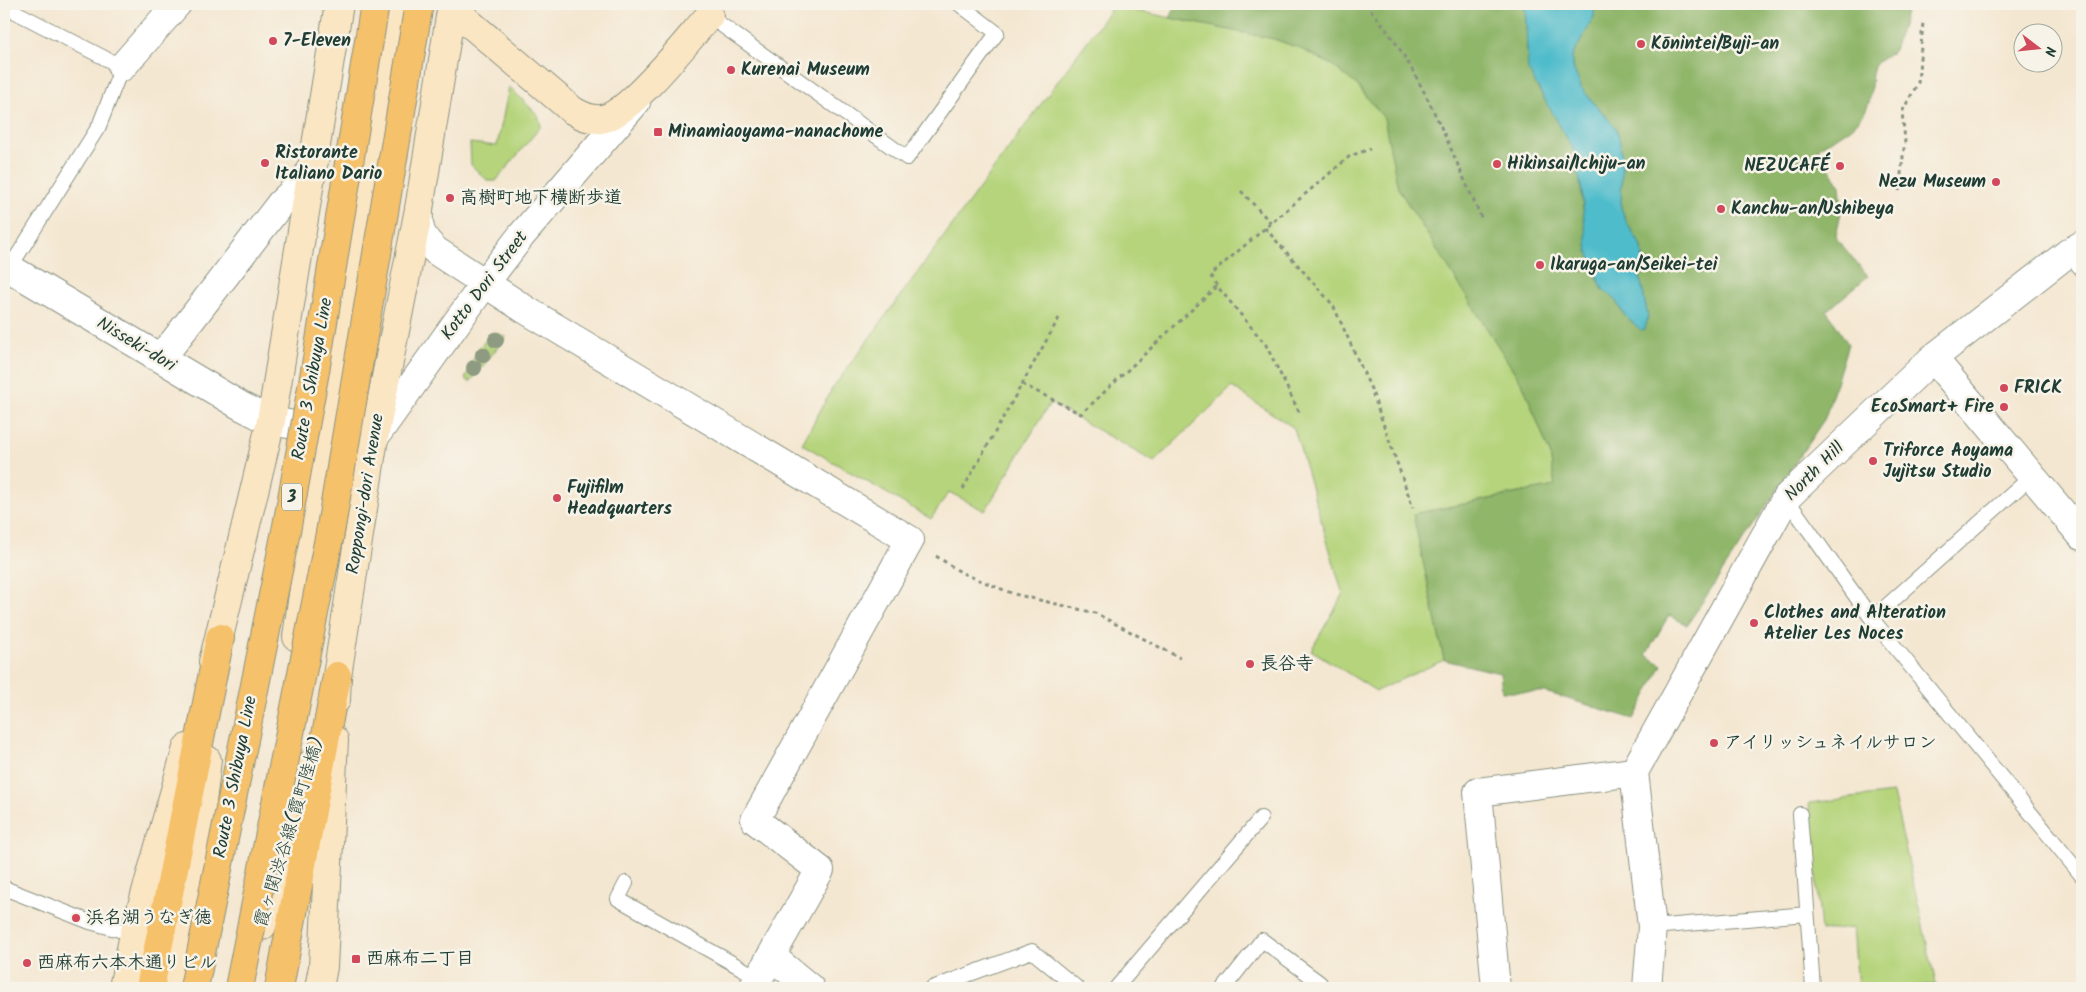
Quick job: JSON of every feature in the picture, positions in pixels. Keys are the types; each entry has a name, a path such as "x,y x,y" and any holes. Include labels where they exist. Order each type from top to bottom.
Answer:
{"highway":[{"name":"Route 3 Shibuya Line","path":"194,988 287,526 315,371 375,4"},
{"path":"239,988 330,533 419,4"},
{"path":"150,988 220,638"},
{"path":"278,988 337,676"}],"main road":[{"path":"123,988 134,934 220,638 271,421 339,4"},
{"path":"253,954 326,430 397,4"},
{"name":"Roppongi-dori Avenue","path":"319,988 323,968 337,676 374,438 419,210 452,4"},
{"path":"458,4 462,15 467,21 572,110 581,116 601,119 617,114 642,90 714,10"},
{"path":"172,988 196,853 220,638"},
{"name":"霞ヶ関渋谷線(霞町陸橋)","path":"247,988 253,954 337,676"}],"street":[{"path":"122,67 177,4"},
{"name":"Kotto Dori Street","path":"374,438 521,236 714,10"},
{"path":"156,356 173,343 282,203 307,178 314,160"},
{"path":"419,210 418,227 424,240 436,251 485,284 910,540 755,820 820,870 761,974 810,988"},
{"name":"North Hill","path":"1634,772 1786,498 1933,358 2078,256"},
{"name":"Nisseki-dori","path":"6,267 241,406 271,421 374,438"},
{"path":"1933,358 2082,536"},
{"path":"1496,988 1478,792 1634,772 1652,927 1647,988"}],"lane":[{"path":"714,10 907,158 997,33 959,4"},
{"path":"4,6 122,67 99,126 6,267"},
{"path":"1872,619 2032,476"},
{"path":"1786,498 1872,619 2082,876"},
{"path":"1800,814 1813,988"},
{"path":"1116,988 1261,818"},
{"path":"626,883 618,899 761,974"},
{"path":"4,888 90,922 134,934"},
{"path":"1652,927 1807,914"},
{"path":"1224,988 1262,940 1320,983"},
{"path":"932,988 1032,952 1077,988"}],"path":[{"path":"1365,4 1385,26 1422,88 1482,219"},
{"path":"1900,191 1905,140 1902,112 1918,83 1923,22"},
{"path":"1299,412 1266,345 1210,275 1350,156 1370,149"},
{"path":"1241,191 1271,223"},
{"path":"1265,228 1333,304 1371,389 1413,508"},
{"path":"1022,384 1081,414 1217,286"},
{"path":"963,489 1059,318"},
{"path":"910,540 962,573 1014,594 1094,613 1180,658"}],"green space":[{"path":"1177,4 1526,4 1527,51 1537,87 1564,131 1578,164 1588,252 1603,290 1613,297 1626,317 1648,317 1640,277 1643,260 1642,247 1628,225 1621,208 1622,157 1616,128 1582,89 1572,65 1572,57 1594,17 1595,4 1909,4 1894,50 1874,67 1870,98 1863,115 1842,134 1818,148 1840,186 1842,208 1836,235 1837,239 1868,276 1827,311 1848,344 1825,418 1687,625 1669,615 1646,655 1662,665 1634,719 1545,692 1502,692 1500,673 1444,660 1413,514 1555,486 1550,454 1524,387 1398,188 1384,118 1357,85 1332,65 1299,48 1274,39 1170,18"},
{"path":"1113,6 1274,39 1299,48 1332,65 1357,85 1384,118 1398,188 1524,387 1550,454 1555,486 1413,514 1444,660 1376,691 1311,650 1343,595 1294,428 1232,387 1154,462 1050,403 985,511 949,492 931,519 802,444 832,389"},
{"path":"509,87 538,115 541,126 496,181 488,181 471,165 470,143 497,146"},
{"path":"493,332 506,337 470,382 465,379 478,349"},
{"path":"1893,793 1936,984 1897,988 1858,988 1853,928 1821,931 1809,803"}],"water":[{"path":"1525,4 1595,4 1594,17 1572,57 1572,65 1582,89 1616,128 1619,136 1622,157 1621,208 1628,225 1642,247 1643,260 1640,277 1648,317 1645,329 1641,330 1626,317 1613,297 1603,290 1596,274 1588,252 1582,191 1573,149 1528,70"}],"place":[{"name":"7-Eleven","path":"273,41"},
{"name":"Kōnintei/Buji-an","path":"1641,44"},
{"name":"Kurenai Museum","path":"731,70"},
{"name":"Minamiaoyama-nanachome","path":"658,132"},
{"name":"Ristorante Italiano Dario","path":"265,163"},
{"name":"Hikinsai/Ichiju-an","path":"1497,164"},
{"name":"NEZUCAFÉ","path":"1840,166"},
{"name":"Nezu Museum","path":"1996,182"},
{"name":"高樹町地下横断歩道","path":"450,198"},
{"name":"Kanchu-an/Ushibeya","path":"1721,209"},
{"name":"Ikaruga-an/Seikei-tei","path":"1540,265"},
{"name":"FRICK","path":"2004,388"},
{"name":"EcoSmart+ Fire","path":"2004,407"},
{"name":"Triforce Aoyama Jujitsu Studio","path":"1873,461"},
{"name":"Fujifilm Headquarters","path":"557,498"},
{"name":"Clothes and Alteration Atelier Les Noces","path":"1754,623"},
{"name":"長谷寺","path":"1250,664"},
{"name":"アイリッシュネイルサロン","path":"1714,743"},
{"name":"浜名湖うなぎ徳","path":"76,918"},
{"name":"西麻布二丁目","path":"356,959"},
{"name":"西麻布六本木通りビル","path":"27,963"}]}
